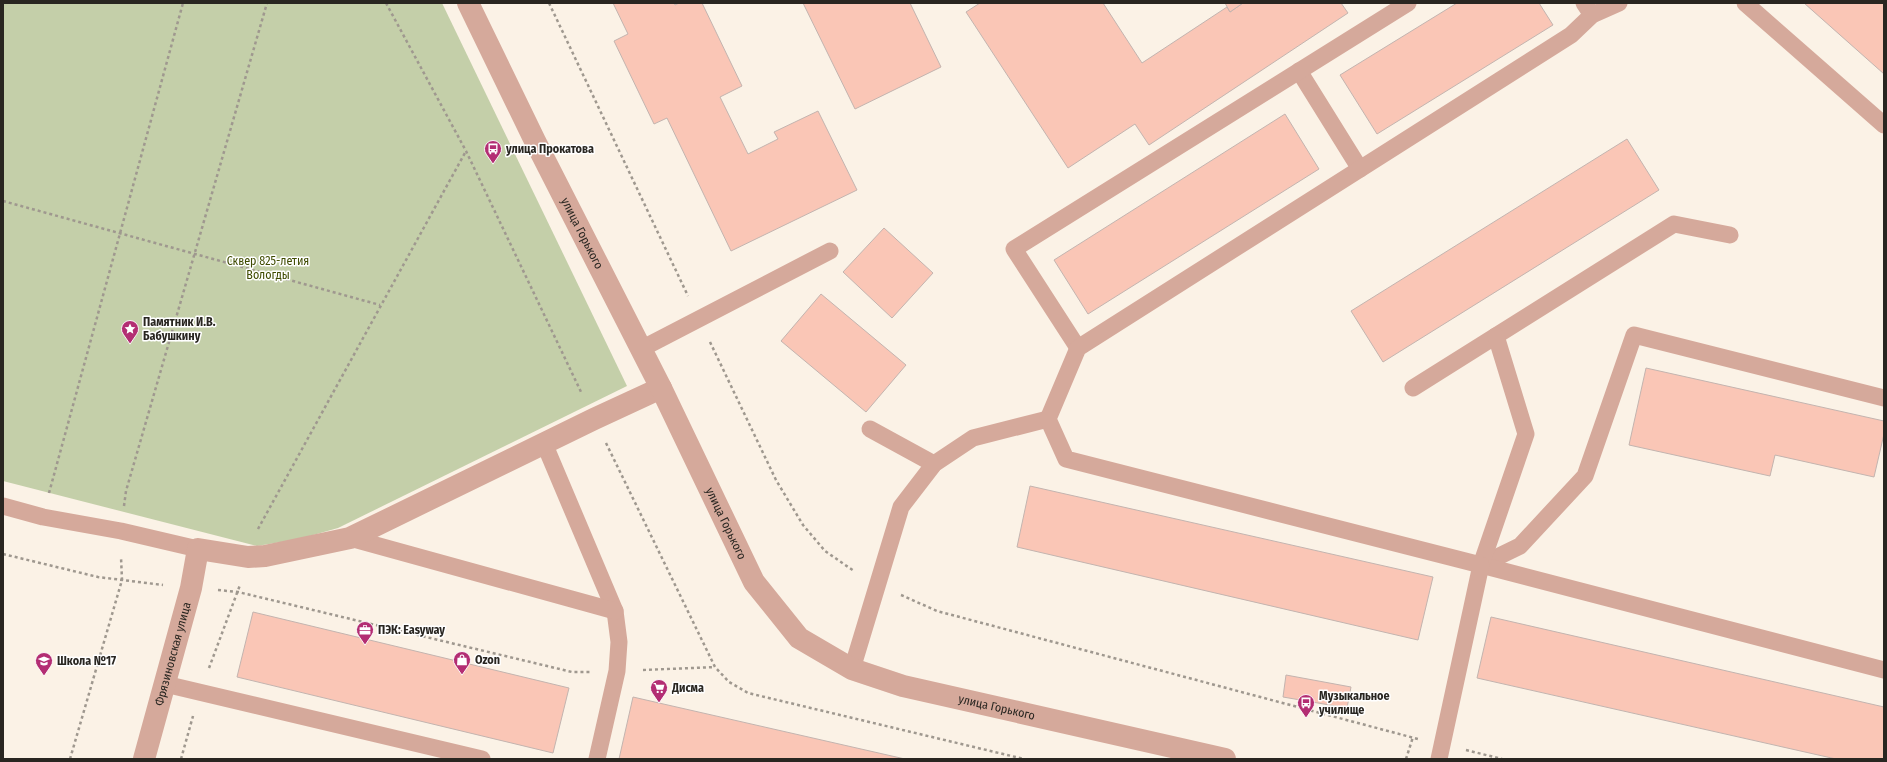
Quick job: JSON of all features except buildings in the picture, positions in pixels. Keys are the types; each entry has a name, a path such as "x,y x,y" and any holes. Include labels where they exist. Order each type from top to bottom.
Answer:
{"street":[{"name":"улица Горького","path":"468,3 535,141 661,388 754,582 799,638 852,669 903,686 1225,759"},
{"path":"198,549 248,557 265,556 350,538 544,443 661,388"},
{"name":"Фрязиновская улица","path":"144,759 191,588 198,549"}],"lane":[{"path":"1078,348 1014,249 1408,3"},
{"path":"1619,3 1588,9 1571,35 1078,348 1048,419 1066,459 1884,670"},
{"path":"1745,3 1884,125"},
{"path":"1300,71 1360,169"},
{"path":"1413,388 1674,224 1730,235"},
{"path":"641,349 830,251"},
{"path":"1481,565 1520,546 1585,476 1634,335 1884,398"},
{"path":"1439,759 1481,565 1526,434 1496,336"},
{"path":"852,669 901,507 934,464 973,438 1048,419"},
{"path":"870,429 934,464"},
{"path":"544,443 615,610 619,642 617,671 597,759"},
{"path":"3,506 43,517 120,531 198,549"},
{"path":"350,538 615,610"},
{"path":"165,684 482,759"}],"path":[{"path":"53,477 183,3"},
{"path":"126,491 267,3"},
{"path":"386,3 466,151 594,419"},
{"path":"181,759 200,692 238,592 256,533 466,151"},
{"path":"3,201 380,305"},
{"path":"70,759 122,580 120,531"},
{"path":"3,554 98,577 238,592 572,672 715,667"},
{"path":"1406,759 1413,737"}],"green space":[{"name":"Сквер 825-летия Вологды","path":"3,3 442,3 627,386 338,528 299,539 257,546 3,481"}],"place":[{"name":"улица Прокатова","path":"493,164"},
{"name":"Памятник И.В. Бабушкину","path":"130,344"},
{"name":"ПЭК: Easyway","path":"365,645"},
{"name":"Ozon","path":"462,675"},
{"name":"Школа №17","path":"44,676"},
{"name":"Дисма","path":"659,703"},
{"name":"Музыкальное училище","path":"1306,718"}]}
